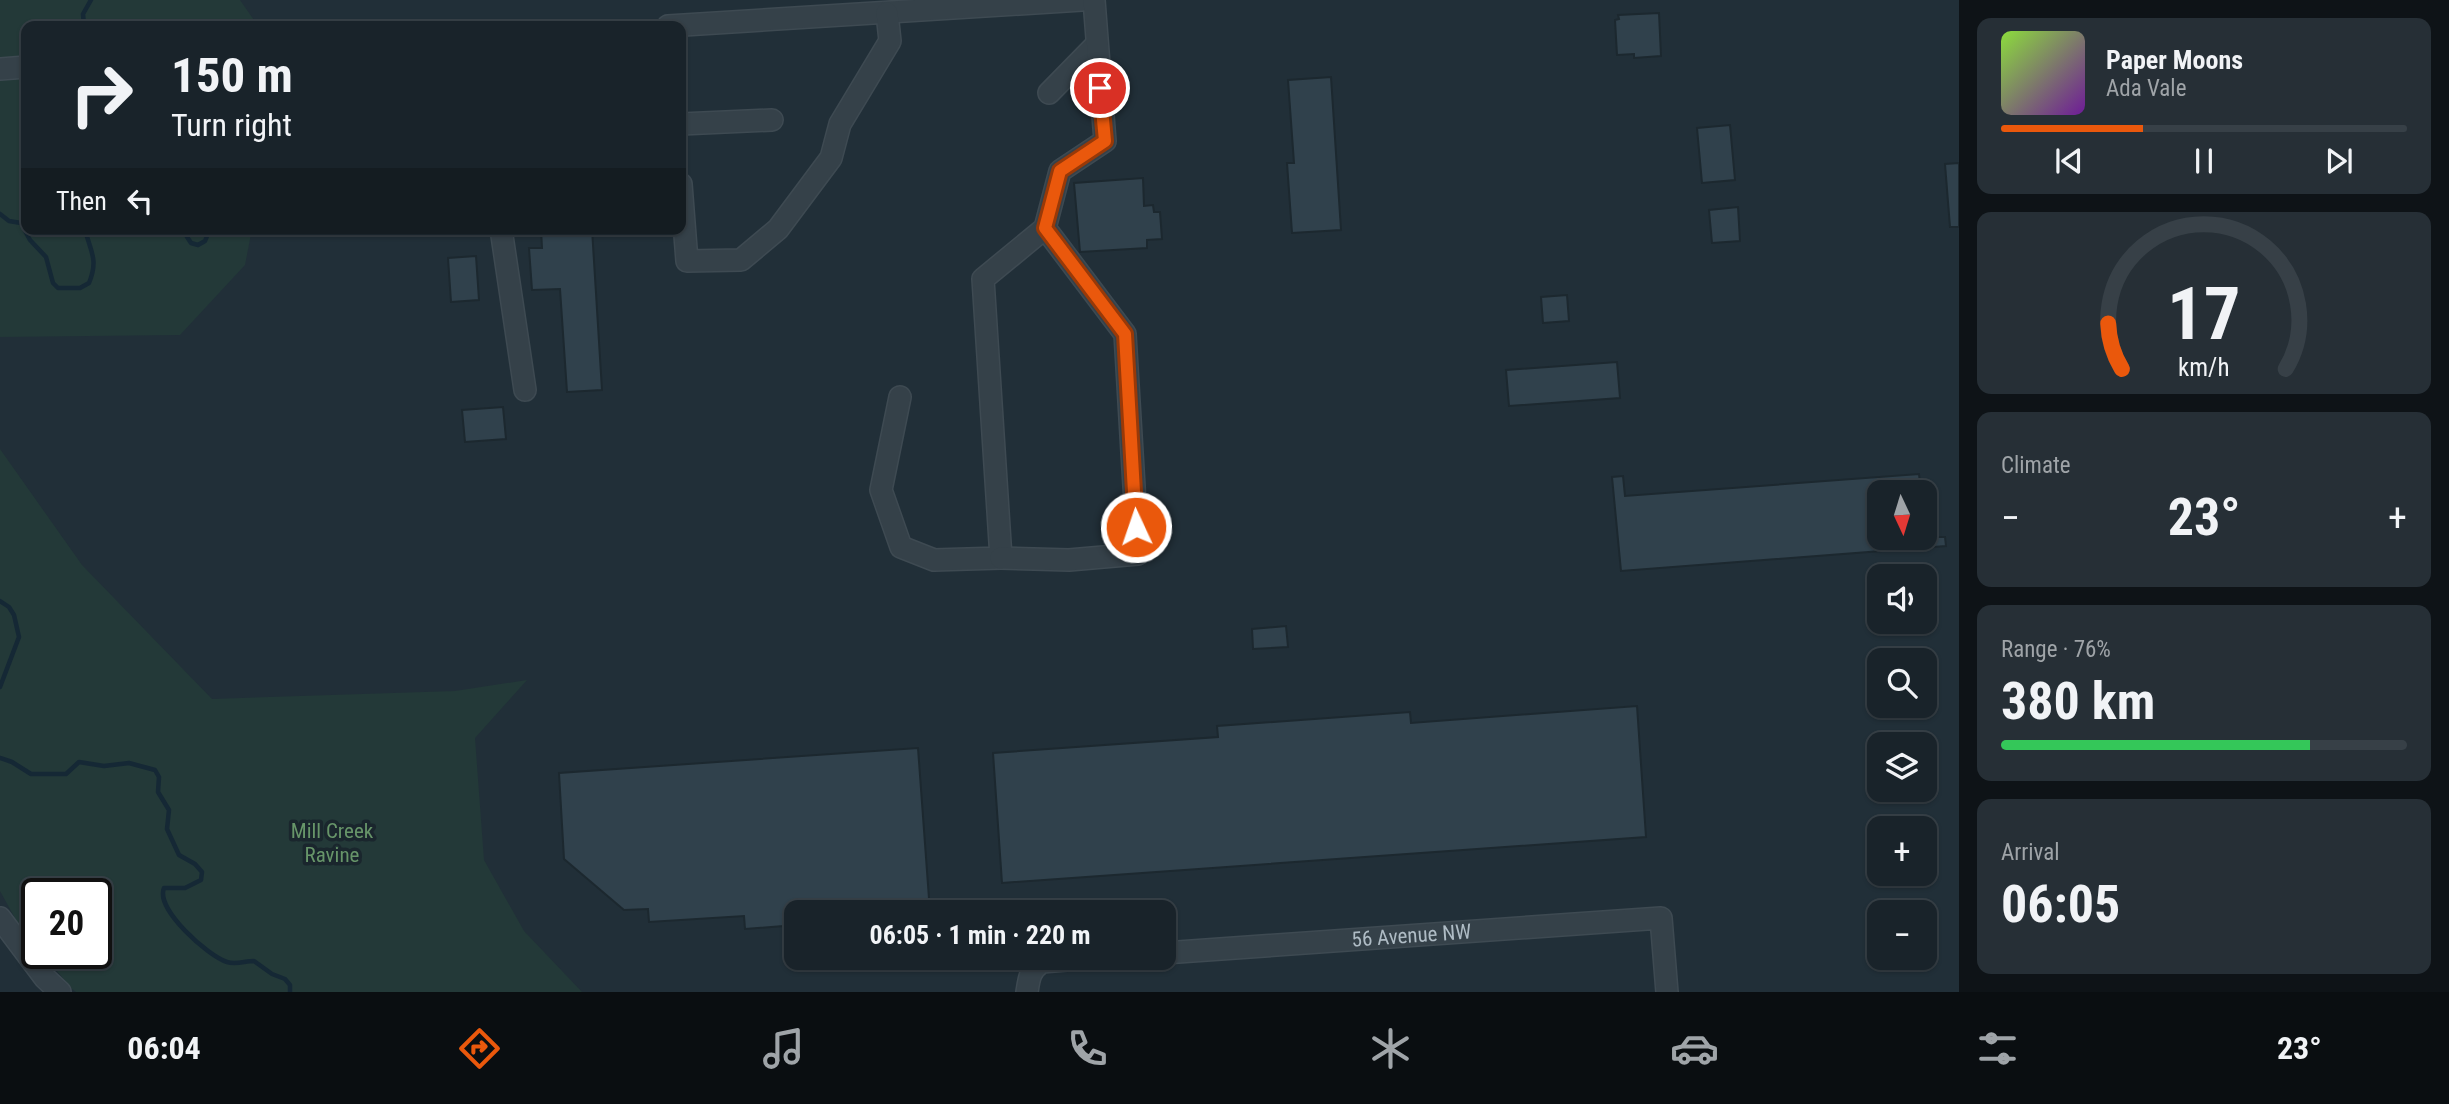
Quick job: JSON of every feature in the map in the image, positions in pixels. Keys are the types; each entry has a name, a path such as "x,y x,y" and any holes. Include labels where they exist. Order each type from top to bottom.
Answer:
{"street":[{"path":"686,25 1082,0"},
{"path":"1001,558 983,279 1045,228 1060,171 1105,141 1094,0"},
{"path":"685,235 687,261 741,260 778,229 831,158 840,124 890,40 887,13"},
{"path":"1049,93 1097,44"},
{"path":"0,69 21,67"},
{"path":"686,124 772,120"},
{"path":"900,397 881,490 901,547 934,560 1069,560 1138,554 1125,334 1045,228"},
{"path":"502,235 525,390"},
{"name":"56 Avenue NW","path":"1176,952 1661,918 1667,992"},
{"path":"3,927 60,992"},
{"path":"1027,992 1033,970"}],"green space":[{"path":"0,0 240,0 255,21 21,21 21,235 251,235 245,265 180,335 0,337"},
{"name":"Mill Creek Ravine","path":"0,449 82,565 212,699 455,691 527,680 475,738 484,860 524,931 582,992 76,992 55,969 112,969 112,878 21,878 21,926 0,891"}],"building":[{"path":"1659,13 1661,56 1634,58 1634,54 1617,55 1615,20 1619,19 1618,15"},
{"path":"1331,77 1341,230 1292,233 1287,163 1294,163 1288,80"},
{"path":"1085,79 1088,95 1081,103 1072,94"},
{"path":"1730,125 1735,180 1702,183 1697,128"},
{"path":"1959,163 1959,227 1950,227 1945,164"},
{"path":"1143,178 1144,206 1153,205 1154,212 1160,212 1162,239 1147,240 1147,248 1080,252 1074,183"},
{"path":"1738,207 1740,241 1712,243 1709,210"},
{"path":"541,235 592,235 602,390 567,392 560,289 532,290 529,248 542,248"},
{"path":"476,256 479,300 451,302 448,258"},
{"path":"1567,295 1569,321 1543,323 1541,297"},
{"path":"1617,362 1620,398 1509,406 1506,370"},
{"path":"503,407 506,439 465,442 462,410"},
{"path":"1919,474 1920,480 1867,480 1867,550 1894,550 1621,571 1612,477 1623,476 1625,496"},
{"path":"1937,537 1945,537 1946,546 1937,547"},
{"path":"1286,626 1288,647 1253,649 1252,629"},
{"path":"1637,706 1646,837 1002,883 993,753 1218,737 1217,726 1410,712 1411,723"},
{"path":"918,748 929,900 784,900 784,926 745,929 744,916 649,922 648,909 624,910 564,859 559,773"}],"waterway":[{"path":"84,21 83,14 91,0"},
{"path":"0,214 9,221 21,223"},
{"path":"27,235 46,257 53,283 58,288 80,288 89,283 93,261 87,235"},
{"path":"186,235 191,243 198,245 205,241 208,235"},
{"path":"0,601 9,607 14,615 19,637 0,687"},
{"path":"0,758 31,774 66,774 79,762 104,766 129,763 155,770 159,777 158,792 169,810 167,829 179,855 195,864 202,872 201,880 185,888 164,888 163,897 167,908 185,931 218,958 230,963 254,961 272,974 285,979 290,985 290,992"}],"route":[{"path":"1100,88 1105,141 1060,171 1045,228 1125,334 1136,527"}]}
